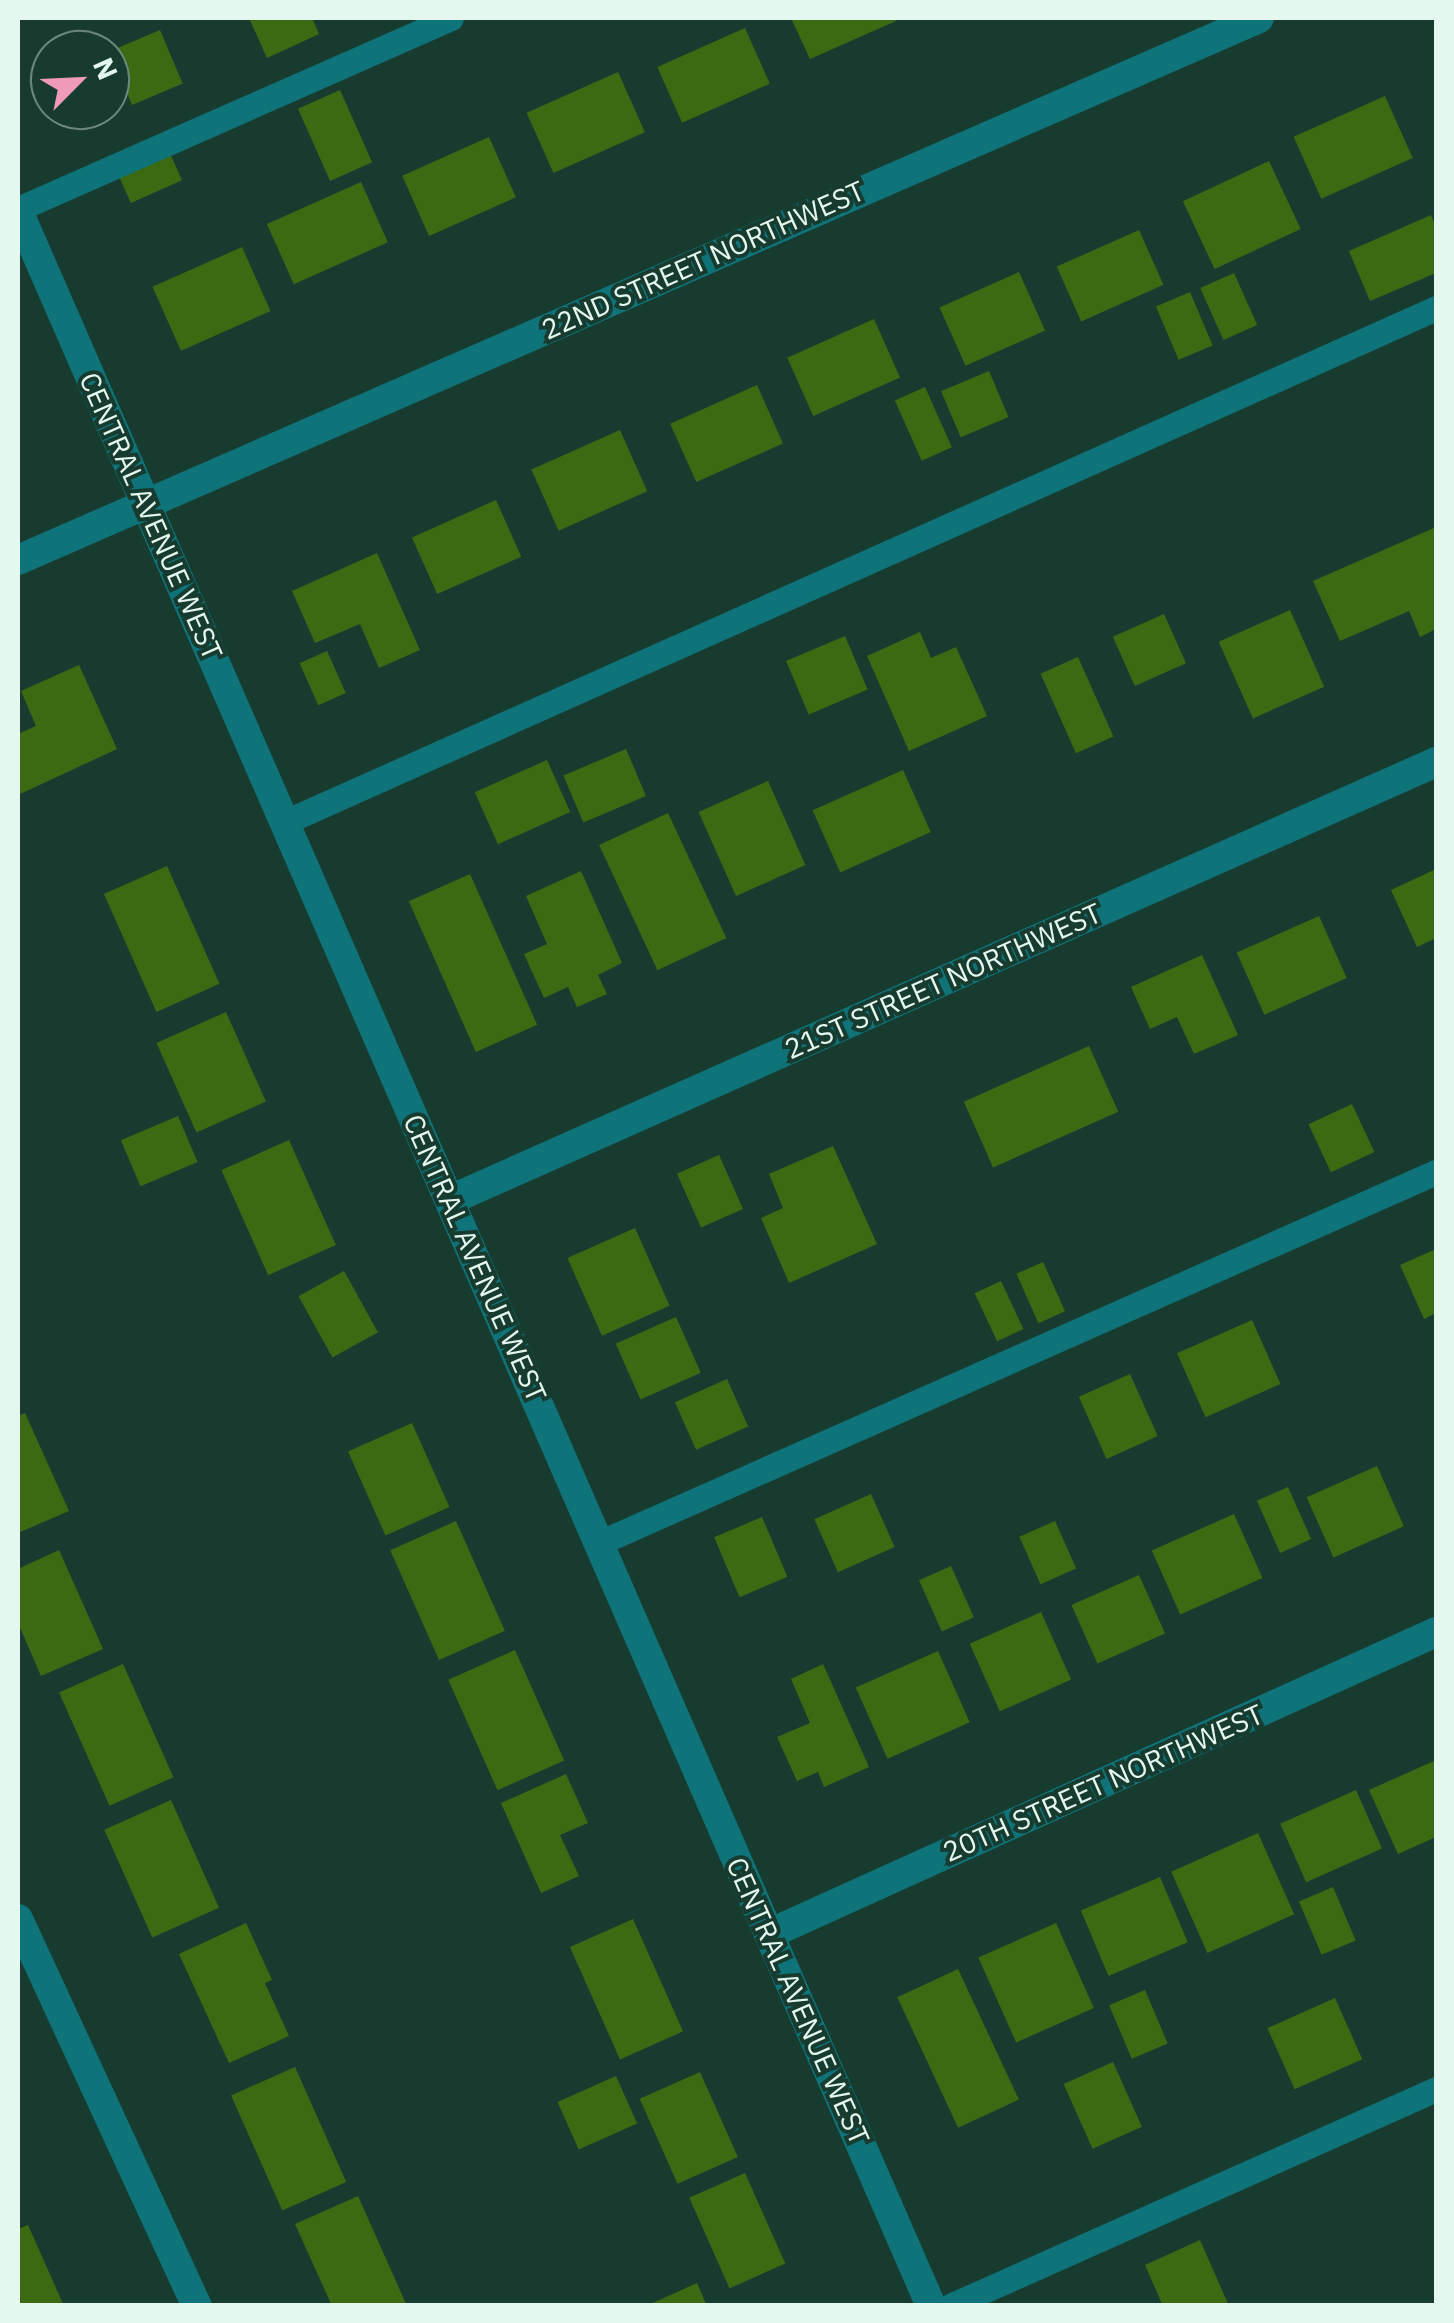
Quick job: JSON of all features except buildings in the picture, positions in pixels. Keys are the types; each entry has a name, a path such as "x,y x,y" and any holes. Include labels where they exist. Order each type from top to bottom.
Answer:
{"street":[{"name":"22ND STREET NORTHWEST","path":"18,560 1260,18"},
{"name":"CENTRAL AVENUE WEST","path":"18,210 931,2306"},
{"name":"21ST STREET NORTHWEST","path":"450,1200 1436,762"},
{"name":"20TH STREET NORTHWEST","path":"769,1934 1436,1632"},
{"path":"18,1919 197,2306"}],"lane":[{"path":"18,210 451,18"},
{"path":"285,822 1436,308"},
{"path":"599,1543 1436,1172"},
{"path":"950,2306 1436,2089"}]}
